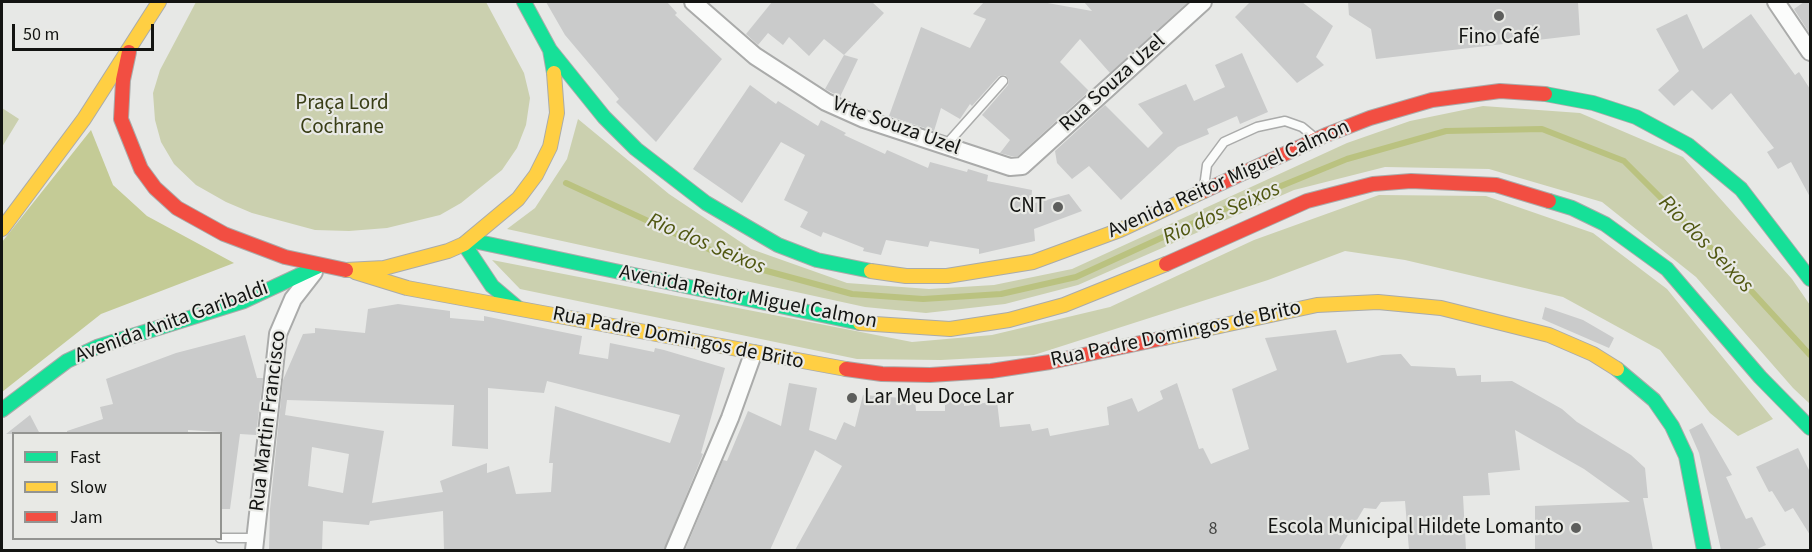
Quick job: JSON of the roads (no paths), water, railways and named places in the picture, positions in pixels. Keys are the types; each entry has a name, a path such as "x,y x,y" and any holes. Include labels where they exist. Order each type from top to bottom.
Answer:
{"main road":[{"name":"Avenida Anita Garibaldi","path":"2,229 84,119 159,2"},
{"name":"Avenida Anita Garibaldi","path":"129,52 123,80 122,119 141,169 155,188 177,208 224,234 319,266 354,272 414,261 467,242 518,199 536,175 550,147 558,114 550,50 524,2"},
{"name":"Avenida Reitor Miguel Calmon","path":"550,50 604,117 674,181 714,209 778,245 840,266 906,276 947,276 994,270 1069,251 1316,139 1402,107 1466,93 1500,91 1549,94 1593,103 1636,117 1660,128 1715,165 1741,189 1810,279"},
{"name":"Avenida Reitor Miguel Calmon","path":"467,242 863,324 950,329 1009,320 1064,305 1140,276 1307,201 1339,191 1373,184 1411,181 1496,185 1572,208 1605,224 1636,244 1667,269 1760,377 1810,428"},
{"name":"Rua Padre Domingos de Brito","path":"467,242 492,286 519,309"},
{"name":"Avenida Anita Garibaldi","path":"2,410 40,378 67,361 97,347 244,301 319,266"},
{"name":"Rua Padre Domingos de Brito","path":"354,272 407,288 753,354 852,371 930,375 991,371 1050,362 1317,305 1378,302 1441,308 1549,334 1593,354 1625,375 1654,400 1672,426 1686,456 1704,550"}],"street":[{"name":"Vrte Souza Uzel","path":"693,2 755,56 826,102 864,119 945,146 1010,166 1022,166"},
{"name":"Rua Souza Uzel","path":"1022,166 1203,2"},
{"path":"1776,2 1810,52"},
{"name":"Rua Martin Francisco","path":"254,544 278,334 293,299 319,266"},
{"path":"674,550 753,354"}],"lane":[{"path":"945,146 1003,81"},
{"path":"1204,191 1207,165 1224,142 1257,127 1285,121 1302,128 1316,139"},
{"path":"222,538 254,544"}],"waterway":[{"name":"Rio dos Seixos","path":"566,183 741,264 852,294 923,299 1001,294 1076,277 1220,211 1347,159 1446,131 1542,129 1624,161 1722,259 1810,355"}],"place":[{"name":"Fino Café","path":"1499,16"},
{"name":"CNT","path":"1058,207"},
{"name":"Lar Meu Doce Lar","path":"852,398"},
{"name":"Escola Municipal Hildete Lomanto","path":"1576,528"}],"park label":[{"name":"Praça Lord Cochrane","path":"342,116"}]}
